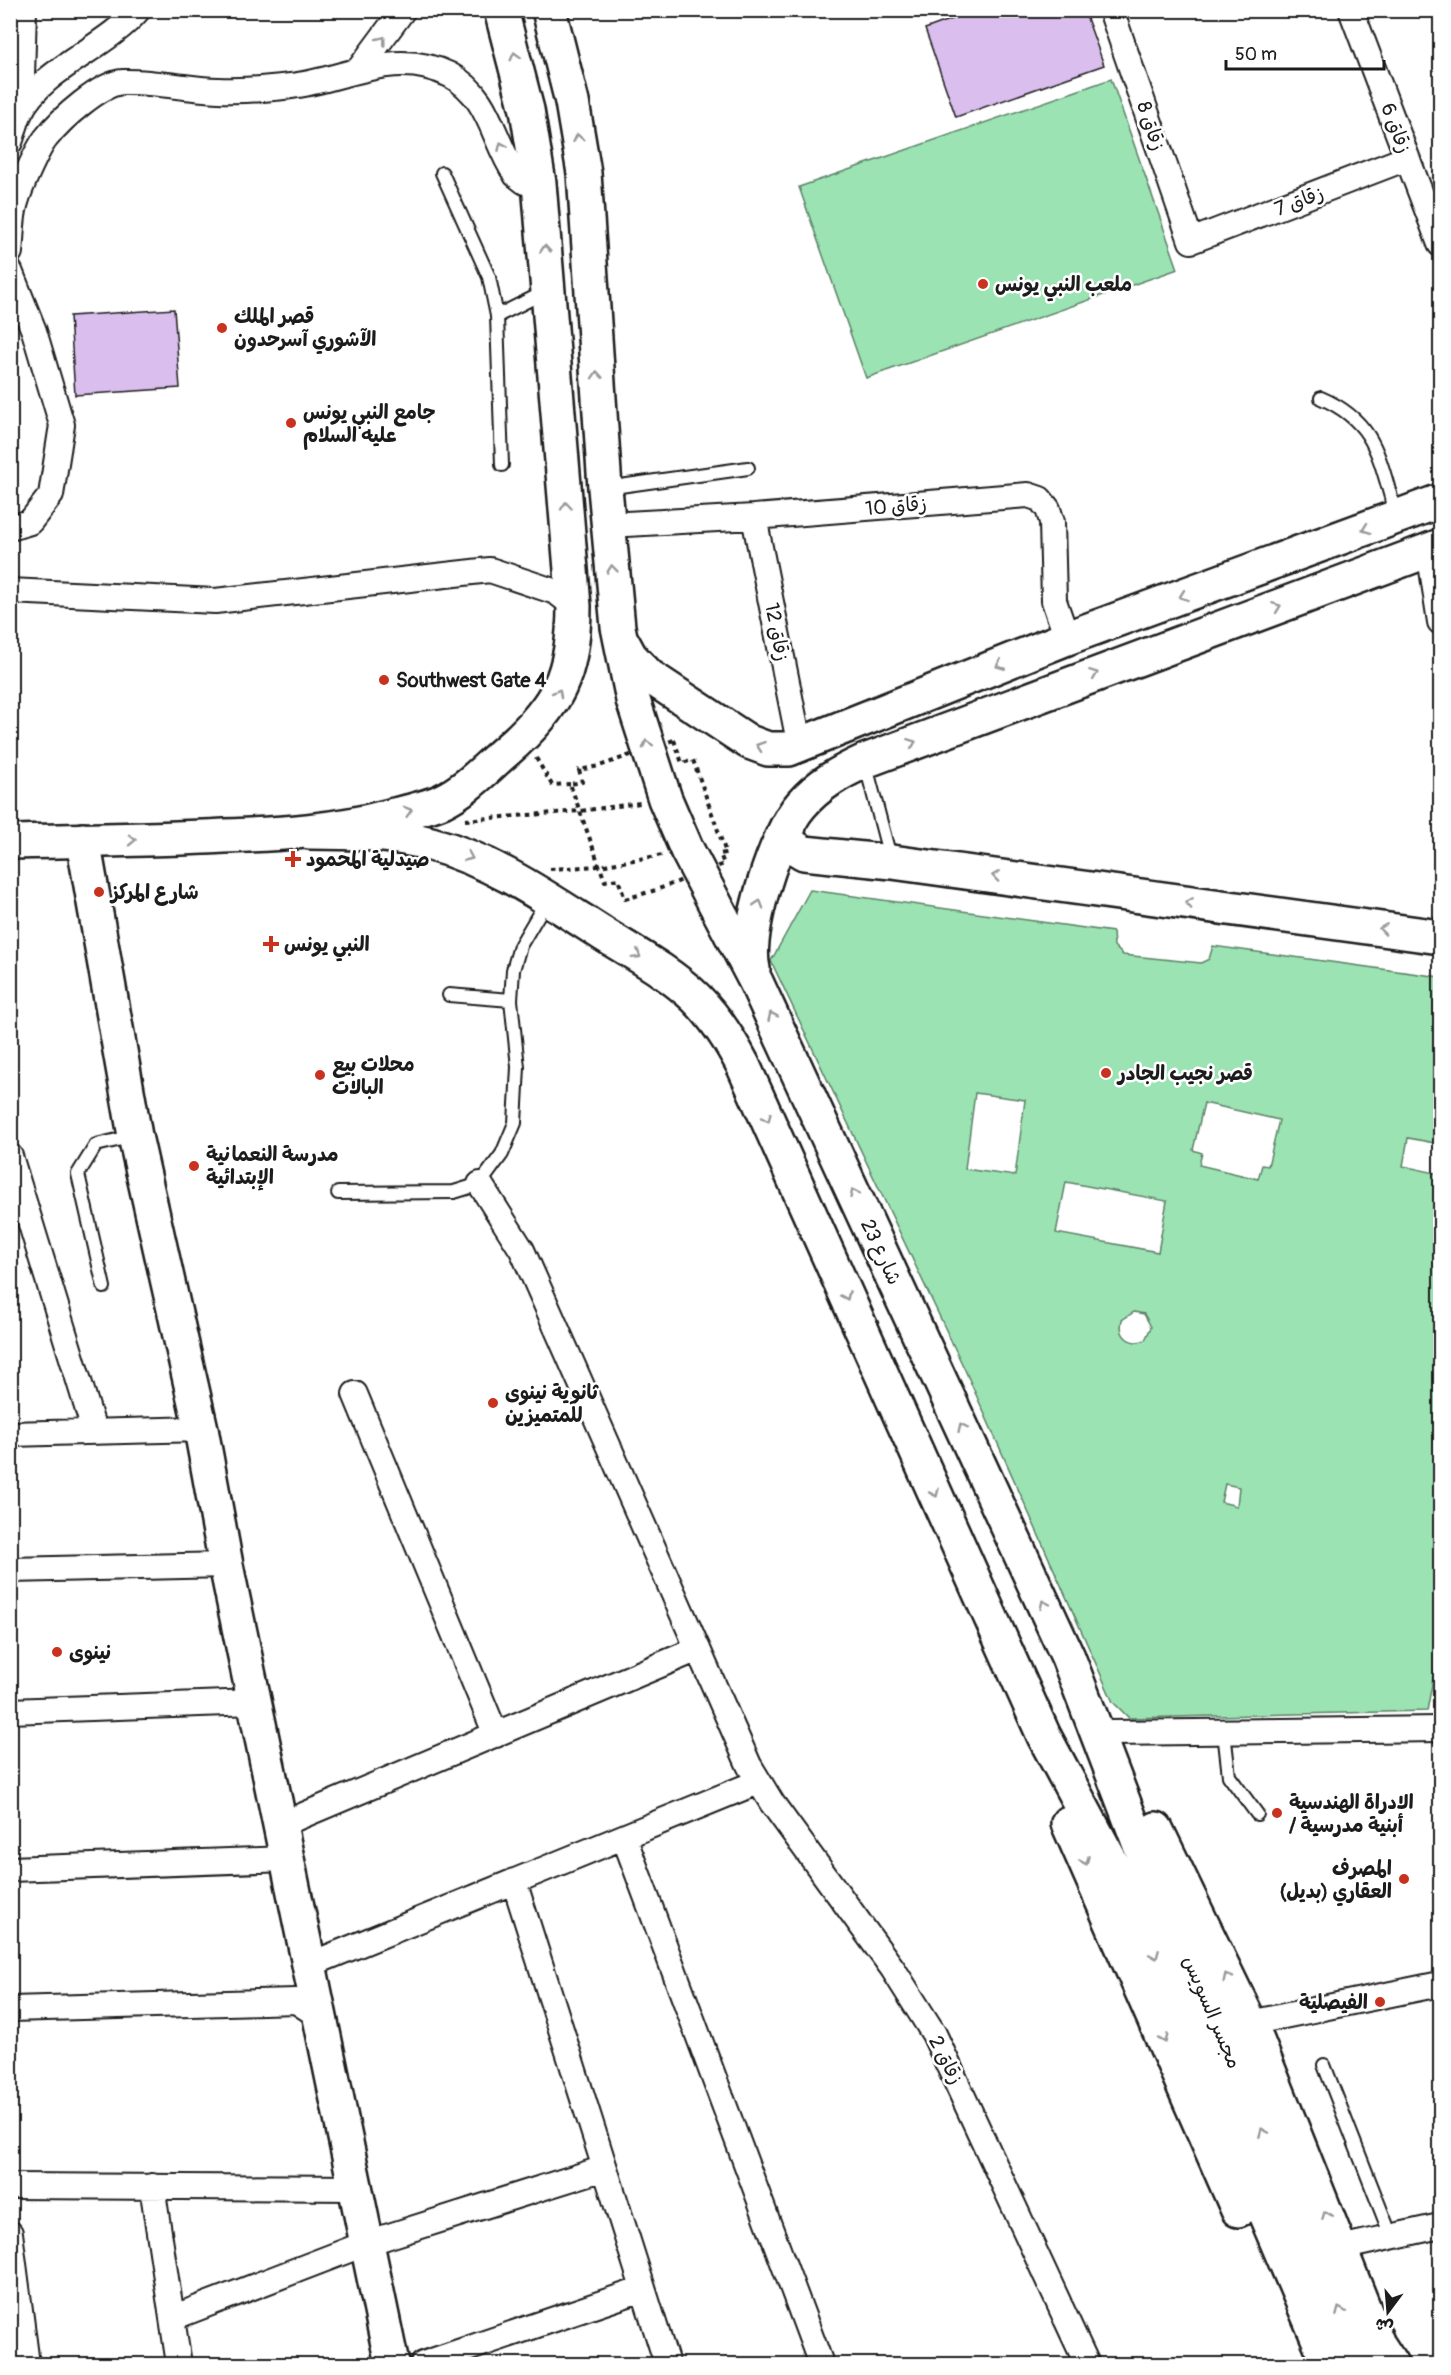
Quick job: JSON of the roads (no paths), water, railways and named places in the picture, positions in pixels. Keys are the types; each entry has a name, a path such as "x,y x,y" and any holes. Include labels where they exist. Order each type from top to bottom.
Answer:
{"main road":[{"path":"309,832 348,827 441,801 476,778 524,736 546,711 563,683 573,648 574,606 539,183 528,110 501,10"},
{"path":"549,10 572,102 584,173 605,488 618,627 630,656 638,667 663,686 758,747 778,750 800,747 1067,638 1440,501"},
{"path":"539,183 584,173"},
{"path":"756,982 751,947 753,927 768,876 790,823 800,807 816,790 839,773 865,761 1435,548"},
{"name":"شارع 23","path":"618,627 633,700 665,799 687,849 756,982 1068,1657"},
{"path":"790,823 788,838 797,851 1440,937"},
{"path":"10,842 309,832 379,834 430,843 545,884 670,977 695,997 717,1021 743,1065 1013,1669 1051,1785 1306,2364"},
{"path":"83,840 135,1136 201,1429 226,1565 392,2364"},
{"path":"1068,1657 1110,1733 1250,2024 1378,2344 1391,2364"},
{"name":"مجسر السويس","path":"1068,1657 1145,1893 1329,2364"},
{"name":"مجسر السويس","path":"1013,1669 1070,1789 1145,1893 1363,2364"}],"street":[{"path":"10,142 21,109 24,10"},
{"path":"21,109 46,81 123,28 138,10"},
{"path":"360,68 402,10"},
{"name":"زقاق 8","path":"1111,10 1191,241"},
{"name":"زقاق 6","path":"1351,10 1407,158 1434,212 1440,244"},
{"path":"10,252 15,204 46,138 93,94 121,82 219,90 270,89 311,84 360,68 410,64 439,70 466,86 486,108 513,170 520,179 539,183"},
{"name":"زقاق 7","path":"1191,241 1407,158"},
{"path":"10,270 34,331 62,424 51,495 30,522 10,528"},
{"name":"زقاق 10","path":"608,525 754,517 1029,495 1040,499 1048,509 1052,522 1054,601 1067,638"},
{"name":"زقاق 12","path":"754,517 800,747"},
{"path":"1435,548 1440,622"},
{"path":"10,591 215,601 490,570 556,592 574,606"},
{"path":"10,1156 94,1430"},
{"name":"زقاق 2","path":"480,1184 522,1250 758,1782 893,1969 934,2034 1087,2364"},
{"path":"355,1394 495,1735"},
{"path":"10,1434 94,1430 201,1429"},
{"path":"10,1570 226,1565"},
{"path":"280,1826 698,1649"},
{"path":"10,1711 254,1702"},
{"path":"1110,1733 1440,1728"},
{"path":"309,1965 758,1782"},
{"path":"624,1837 821,2364"},
{"path":"10,1869 287,1859"},
{"path":"514,1881 667,2364"},
{"path":"1250,2024 1440,1984"},
{"path":"10,2008 296,2001 320,2016"},
{"path":"172,2318 367,2243 605,2168"},
{"path":"10,2186 355,2188"},
{"path":"152,2186 179,2364"},
{"path":"1340,2248 1440,2226"},
{"path":"10,2233 13,2271 27,2364"},
{"path":"423,2364 643,2289"}],"lane":[{"path":"442,173 489,277 497,316 502,465"},
{"path":"497,316 549,290"},
{"path":"1321,398 1353,416 1371,436 1397,518"},
{"path":"605,488 748,468"},
{"path":"865,761 892,862"},
{"path":"339,1193 454,1192 480,1184 502,1155 515,1123 518,1067 511,1000 513,970 520,946 545,884"},
{"path":"449,995 511,1000"},
{"path":"104,1287 78,1174 96,1145 135,1136"},
{"path":"1224,1732 1229,1776 1257,1814"},
{"path":"1324,2065 1391,2236"}],"place":[{"name":"ملعب النبي يونس","path":"983,284"},
{"name":"قصر الملك الآشوري آسرحدون","path":"222,328"},
{"name":"جامع النبي يونس عليه السلام","path":"291,423"},
{"name":"Southwest Gate 4","path":"384,680"},
{"name":"صيدلية المحمود","path":"293,859"},
{"name":"شارع المركز","path":"99,892"},
{"name":"النبي يونس","path":"271,944"},
{"name":"قصر نجيب الجادر","path":"1106,1073"},
{"name":"محلات بيع البالات","path":"320,1075"},
{"name":"مدرسة النعمانية الإبتدائية","path":"194,1166"},
{"name":"ثانوية نينوى للمتميزين","path":"493,1403"},
{"name":"نينوى","path":"57,1652"},
{"name":"الادراة الهندسية / أبنية مدرسية","path":"1277,1813"},
{"name":"المصرف العقاري (بديل)","path":"1404,1879"},
{"name":"الفيصلية","path":"1380,2002"}]}
